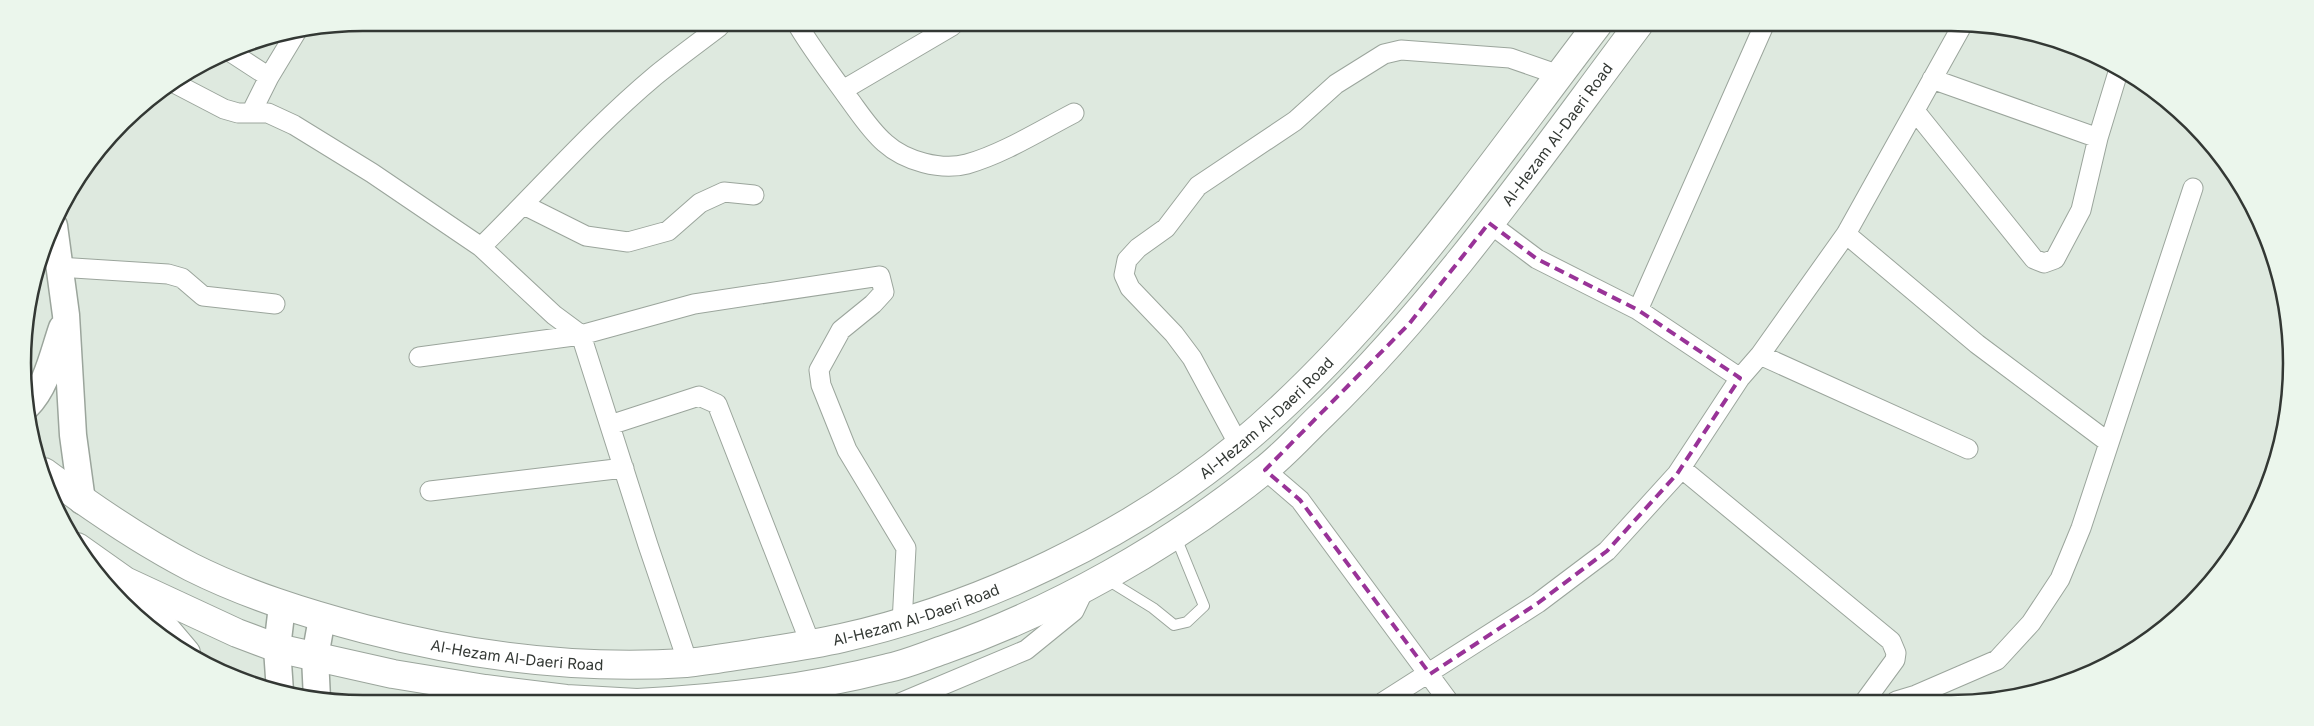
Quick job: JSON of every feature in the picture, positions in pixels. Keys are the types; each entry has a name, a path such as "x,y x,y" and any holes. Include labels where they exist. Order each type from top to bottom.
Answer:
{"main road":[{"name":"Al-Hezam Al-Daeri Road","path":"52,478 82,501 140,539 195,569 282,606 425,645 531,659 604,664 688,663 811,645 902,623 1046,567 1118,529 1186,485 1239,445 1316,374 1388,296 1593,31"},
{"name":"Al-Hezam Al-Daeri Road","path":"742,695 781,690 890,668 992,633 1094,583 1175,534 1265,470 1358,380 1409,324 1489,223 1634,31"},
{"name":"Al-Hezam Al-Daeri Road","path":"97,562 125,581 237,633 277,648 393,674 485,689 539,695"},
{"path":"125,581 166,630"},
{"path":"467,695 485,689"}],"street":[{"path":"481,247 569,157 655,76 714,31"},
{"path":"802,31 843,90 885,143 914,161 944,165 966,164 989,156 1074,113"},
{"path":"843,90 943,31"},
{"path":"1638,310 1761,31"},
{"path":"1395,695 1538,603 1607,551 1681,468 1740,378 1760,355 1846,234 1959,31"},
{"path":"251,113 269,77 292,40"},
{"path":"1239,445 1192,358 1174,334 1130,288 1124,275 1127,260 1138,248 1166,228 1198,186 1295,121 1336,84 1384,54 1401,50 1510,58 1558,75"},
{"path":"237,56 269,77"},
{"path":"1915,110 2034,259 2044,263 2055,259 2081,210 2098,138 2117,76"},
{"path":"1932,79 2098,138"},
{"path":"180,86 224,110 238,113 268,113 294,125 372,173 481,247 554,315 581,335 688,663"},
{"path":"1913,695 1997,660 2031,623 2060,579 2081,528 2193,188"},
{"path":"524,205 586,236 628,242 668,232 700,203 724,192 754,195"},
{"path":"1489,223 1537,259 1638,310 1740,378"},
{"path":"1846,234 1976,344 2108,442"},
{"path":"55,240 66,316 73,435 82,501"},
{"path":"58,267 168,274 182,278 203,296 275,304"},
{"path":"419,357 581,335 694,304 880,276 884,292 873,304 842,330 819,370 821,385 847,450 906,548 902,623"},
{"path":"33,400 47,374 66,316"},
{"path":"1760,355 1968,449"},
{"path":"610,425 699,396 717,404 811,645"},
{"path":"430,491 624,468"},
{"path":"1681,468 1891,641 1896,653 1895,660 1869,695"},
{"path":"1265,470 1300,500 1444,695"},
{"path":"917,695 1026,650 1074,611 1094,583"},
{"path":"279,684 277,648 282,606"},
{"path":"317,691 315,657 322,618"}],"lane":[{"path":"1094,583 1153,608 1174,625 1187,622 1204,606 1175,534"}],"highlighted area":[{"path":"1489,223 1537,259 1638,310 1740,378 1677,474 1607,551 1538,603 1430,674 1300,500 1265,470 1409,324"}]}
